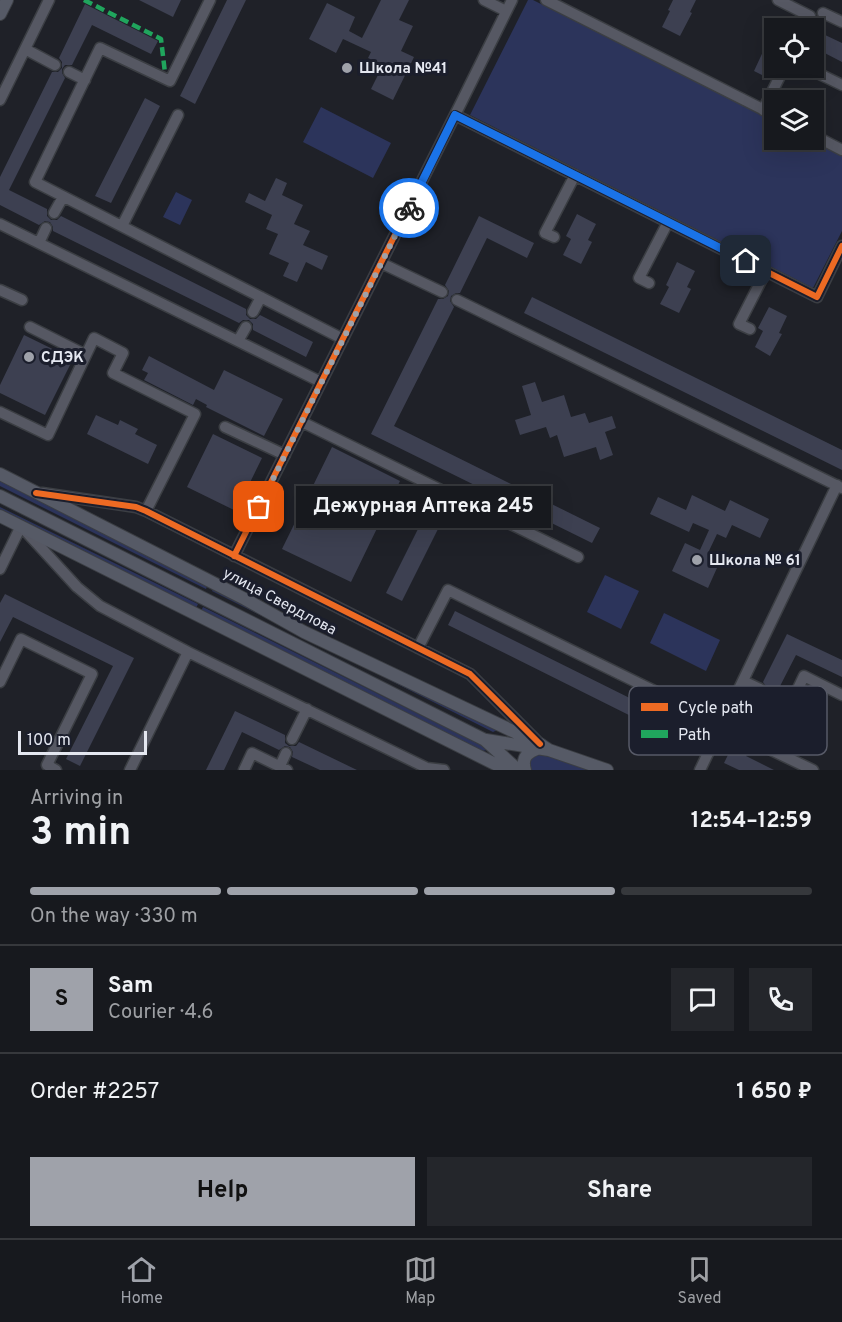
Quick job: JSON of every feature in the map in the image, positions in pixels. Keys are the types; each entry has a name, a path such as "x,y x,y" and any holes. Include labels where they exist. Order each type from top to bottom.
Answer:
{"main road":[{"path":"0,14 7,0"},
{"name":"улица Свердлова","path":"0,474 237,595 304,632 543,748 607,770"},
{"name":"улица Свердлова","path":"0,496 485,740 518,770"},
{"path":"0,516 507,770"},
{"name":"улица Свердлова","path":"485,740 543,748"},
{"path":"525,770 523,764 526,755 543,748"}],"street":[{"path":"0,100 49,0"},
{"path":"210,0 170,81 100,48 35,182 343,339"},
{"path":"484,0 506,11"},
{"path":"234,556 512,0"},
{"path":"546,0 763,110 779,78"},
{"path":"777,0 810,16 809,18"},
{"path":"823,13 842,22"},
{"path":"25,49 55,65"},
{"path":"69,72 85,80"},
{"path":"824,76 842,85"},
{"path":"122,226 178,115"},
{"path":"455,115 817,297 842,246"},
{"path":"824,141 842,150"},
{"path":"554,237 545,233 575,175"},
{"path":"54,213 63,197"},
{"path":"649,283 639,278 668,222"},
{"path":"0,224 321,382"},
{"path":"39,243 46,228"},
{"path":"381,263 442,292"},
{"path":"750,329 739,324 766,271"},
{"path":"0,290 22,300"},
{"path":"253,312 261,297"},
{"path":"457,300 840,487 741,686"},
{"path":"30,327 86,355"},
{"path":"238,341 246,327"},
{"path":"0,412 48,435 94,338 123,353 113,373 195,414 146,512"},
{"path":"302,422 578,557"},
{"path":"225,427 285,455"},
{"path":"36,492 136,507 470,674 543,748"},
{"path":"0,569 21,526 86,596 100,606 188,652 427,768 444,770"},
{"path":"418,648 448,590 644,686"},
{"path":"0,682 21,639 92,674 47,765 57,770"},
{"path":"130,770 188,652"},
{"path":"799,686 804,676 824,686"},
{"path":"743,681 754,686"},
{"path":"827,688 842,695"},
{"path":"292,739 307,709"},
{"path":"244,770 252,753 283,768 285,753"},
{"path":"700,770 707,755"},
{"path":"783,755 813,770"}],"shaded area":[{"path":"528,0 533,0 764,116 764,150 824,150 824,146 842,155 842,231 813,288 470,115"},
{"path":"321,107 391,143 373,178 303,142"},
{"path":"176,192 192,200 180,225 163,217"},
{"path":"0,481 208,584 206,589 0,486"},
{"path":"0,507 198,604 196,608 0,512"},
{"path":"605,575 639,591 621,629 587,612"},
{"path":"214,587 497,730 493,732 212,591"},
{"path":"203,607 487,750 482,751 201,611"},
{"path":"664,613 720,640 706,671 650,643"},
{"path":"539,752 591,770 530,770 527,759"}],"building":[{"path":"139,0 181,0 173,17"},
{"path":"227,0 246,0 195,104 180,96"},
{"path":"381,0 409,0 399,20 413,26 401,51 414,57 393,100 371,89 383,65 368,58 371,52 343,39 336,53 309,39 327,3 355,17 349,31 362,38"},
{"path":"673,0 696,0 680,36 662,27"},
{"path":"85,4 158,41 151,54 92,25 72,65 65,65 62,69 65,78 9,190 47,209 47,216 51,220 57,220 61,216 246,309 246,315 250,319 256,319 260,315 313,342 306,357 253,330 253,324 249,320 239,323 53,231 50,222 45,221 39,225 0,205 0,177 52,72 58,72 62,68 59,58"},
{"path":"824,34 842,43 842,62 824,53"},
{"path":"764,50 764,76 754,71"},
{"path":"145,98 160,106 111,203 95,196"},
{"path":"276,178 287,183 282,195 303,205 294,224 310,231 303,245 328,256 322,270 306,262 297,282 283,276 289,263 269,254 278,234 266,229 272,215 245,202 249,193 265,201"},
{"path":"577,214 596,224 588,240 592,242 581,264 563,255 571,239 566,236"},
{"path":"479,216 534,243 527,258 487,238 460,293 451,296 450,301 454,307 394,426 600,528 592,543 371,434 438,299 448,296 449,291 445,285"},
{"path":"677,262 695,271 687,287 691,289 679,313 660,304 669,287 666,285"},
{"path":"532,297 842,450 842,470 524,313"},
{"path":"769,307 787,316 779,333 782,334 770,356 755,347 763,331 758,328"},
{"path":"24,335 73,359 45,415 0,393 0,385"},
{"path":"149,356 214,390 224,370 283,399 264,436 206,407 207,405 196,399 193,405 144,380 148,373 142,370"},
{"path":"535,382 542,402 564,395 571,417 585,413 589,423 612,416 616,428 605,432 613,455 600,460 596,447 564,457 557,435 550,438 546,427 520,435 515,420 531,415 522,386"},
{"path":"96,415 118,425 120,420 138,429 135,434 157,445 148,464 87,434"},
{"path":"213,434 262,458 236,511 187,487"},
{"path":"332,447 400,481 351,582 282,549"},
{"path":"692,495 725,511 730,500 769,519 760,538 732,525 726,538 717,534 708,553 721,559 708,588 672,571 685,543 700,550 709,530 693,523 689,532 650,514 658,497 686,510"},
{"path":"431,503 447,511 402,601 386,593"},
{"path":"5,594 134,658 80,766 66,759 113,666 13,617 0,642 0,603"},
{"path":"455,611 629,698 629,715 448,625"},
{"path":"787,634 842,660 842,677 796,655 780,686 766,686 763,682"},
{"path":"235,711 285,735 285,743 289,746 296,746 299,742 357,770 320,770 292,757 293,752 290,747 285,746 279,750 242,732 224,770 206,770"},
{"path":"728,755 746,755 774,770 739,770 724,763"}],"marked path":[{"path":"84,0 161,39 165,73"}],"cycle path":[{"path":"234,556 455,115 817,297 842,246"},
{"path":"36,493 136,507 146,511 470,674 540,744"}],"way so far":[{"path":"259,507 409,208"}],"place":[{"name":"Школа №41","path":"347,68"},
{"name":"СДЭК","path":"29,357"},
{"name":"Дежурная Аптека 245","path":"259,507"},
{"name":"Школа № 61","path":"697,560"}],"route":[{"path":"409,208 455,115 746,261"}]}
